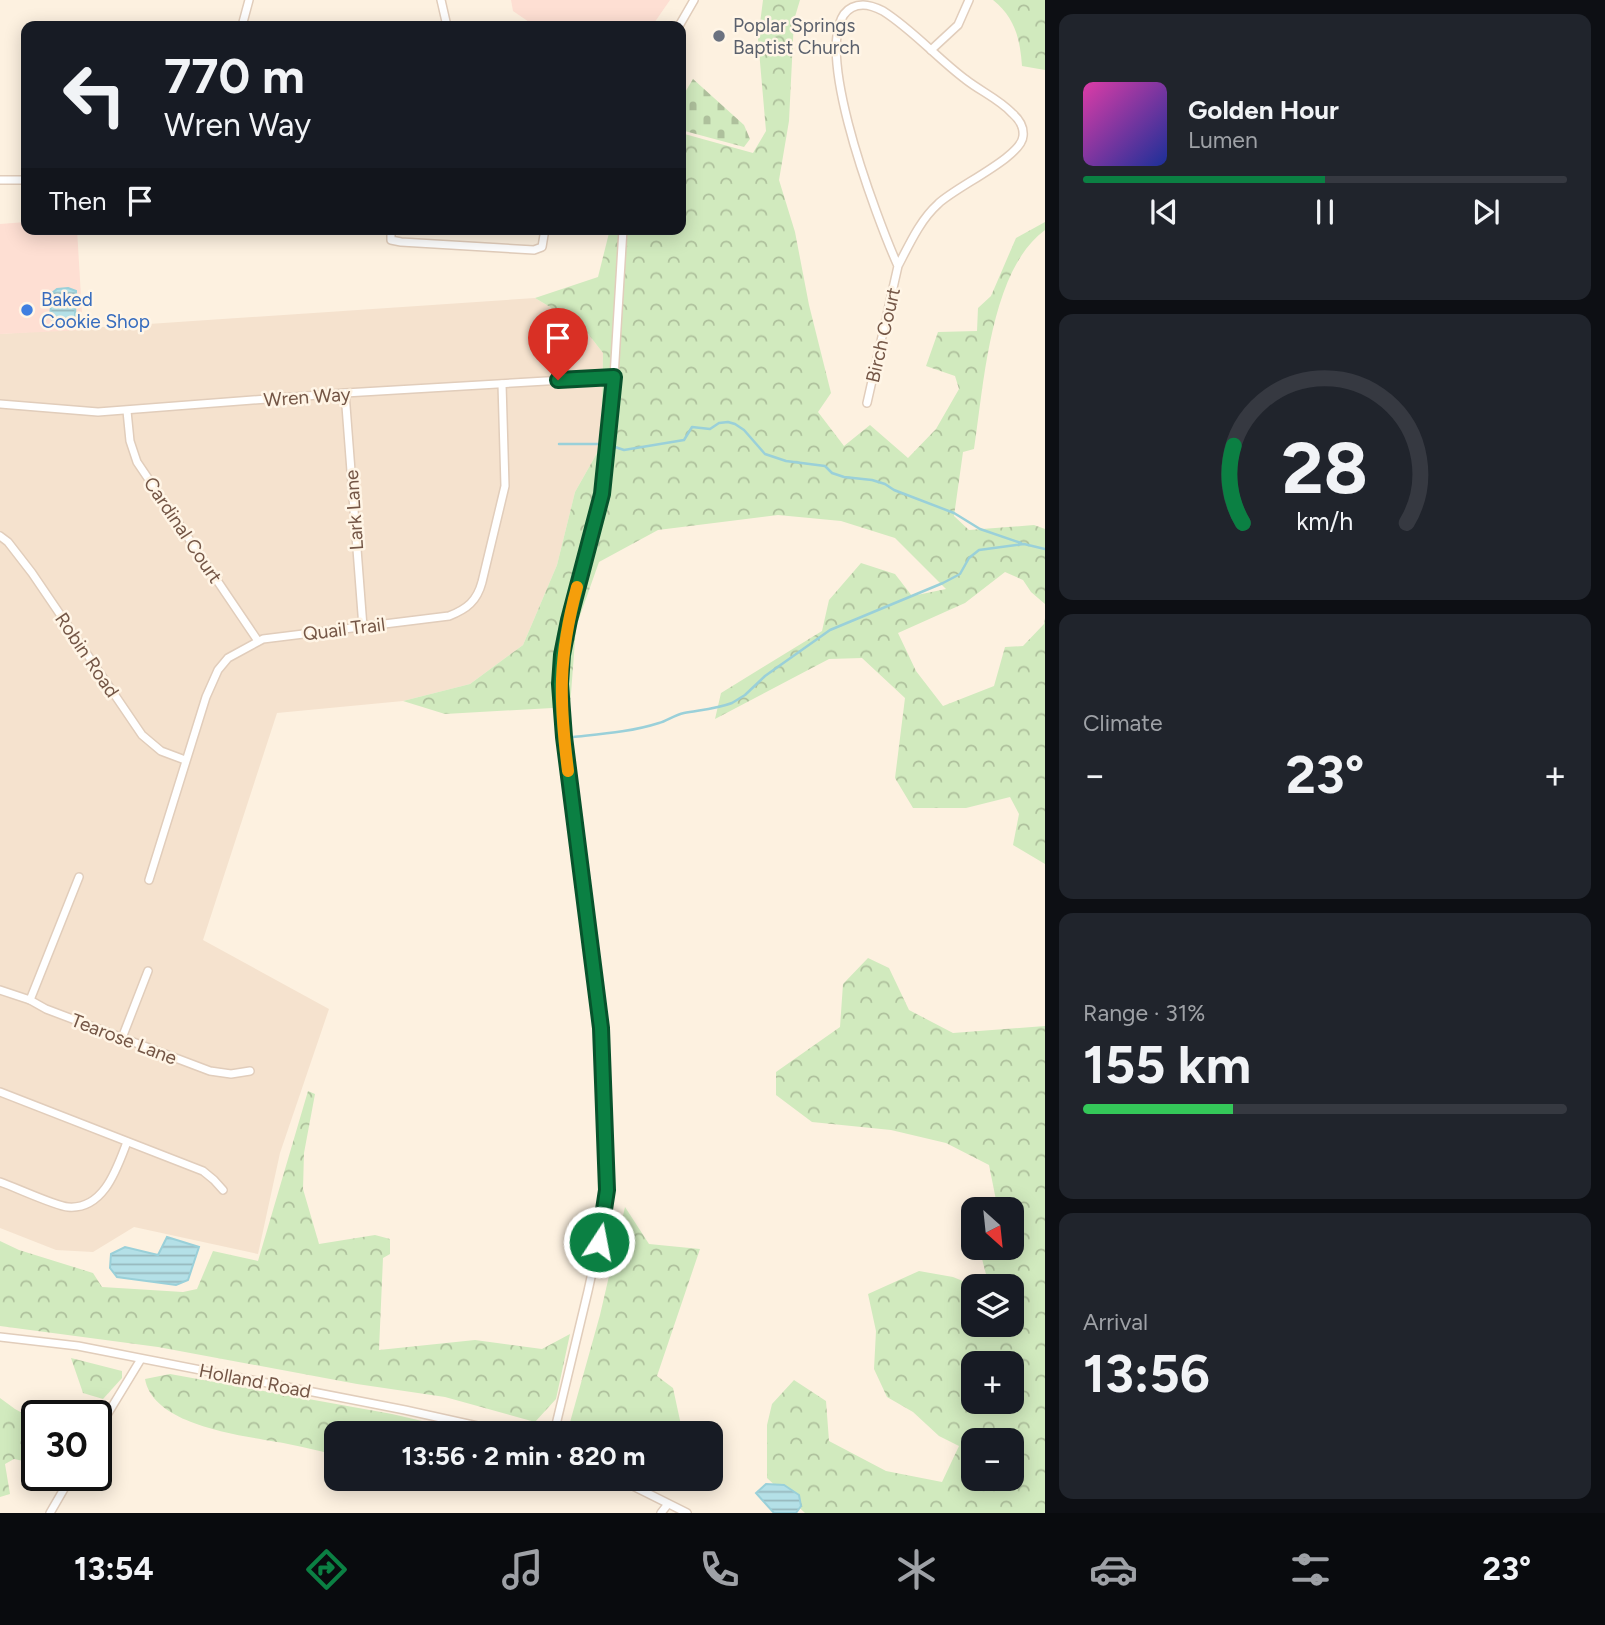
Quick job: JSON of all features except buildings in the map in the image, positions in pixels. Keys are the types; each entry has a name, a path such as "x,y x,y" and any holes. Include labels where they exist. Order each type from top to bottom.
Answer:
{"street":[{"path":"243,21 249,0"},
{"path":"441,0 446,21"},
{"path":"682,21 694,0"},
{"path":"898,266 850,134 837,55 837,28 848,9 870,5 885,13 931,50 958,25 969,0"},
{"name":"Birch Court","path":"867,403 898,266 908,247 936,205 960,186 1012,155 1022,141 1023,129 1011,112 931,50"},
{"path":"0,180 21,180"},
{"path":"391,235 391,240 401,242 534,250 542,247 544,235"},
{"path":"557,1421 589,1291 607,1190 601,1028 564,737 560,684 569,620 602,494 614,377 622,235"},
{"name":"Wren Way","path":"0,404 79,412 127,411 345,393 614,377"},
{"name":"Quail Trail","path":"149,880 206,698 218,670 233,654 258,641 449,616 469,606 477,597 505,486 502,384"},
{"name":"Lark Lane","path":"345,393 363,627"},
{"name":"Cardinal Court","path":"127,411 130,441 137,462 258,641"},
{"name":"Robin Road","path":"0,536 8,542 32,573 142,735 161,751 185,760"},
{"path":"30,1000 79,877"},
{"path":"122,1038 148,971"},
{"name":"Tearose Lane","path":"0,990 210,1071 231,1074 250,1071"},
{"path":"0,1092 203,1171 223,1190"},
{"path":"0,1182 68,1207 91,1202 102,1194 127,1142"},
{"name":"Holland Road","path":"0,1337 49,1342 457,1421"},
{"path":"112,1407 141,1359"},
{"path":"50,1513 63,1491"},
{"path":"643,1491 687,1513"},
{"path":"661,1513 668,1504"}],"shaded area":[{"path":"511,0 670,0 655,21 528,21 513,11"},
{"path":"21,222 21,235 77,235 83,330 0,334 0,224"},
{"path":"535,298 582,326 603,353 601,446 575,492 557,565 523,645 470,684 403,701 277,713 203,940 329,1009 280,1153 258,1254 134,1227 93,1252 56,1250 0,1228 0,334"}],"green space":[{"path":"763,0 800,0 794,20 789,121 779,180 795,232 809,305 831,393 818,412 844,446 870,425 908,458 936,429 959,389 955,376 926,366 938,332 977,331 978,308 991,296 1016,238 1045,222 1045,230 1027,248 1012,272 1001,300 986,362 974,449 963,452 954,516 969,530 1034,525 1045,529 1045,604 1031,592 1023,580 1005,572 965,603 898,633 916,671 943,706 994,686 1005,647 1023,646 1044,624 1045,618 1045,864 1013,845 1019,814 1010,797 966,808 913,808 895,778 905,698 862,658 829,659 715,719 721,693 822,631 829,600 861,563 895,574 912,596 946,589 895,538 841,521 778,515 658,530 599,562 576,627 570,707 445,714 403,701 470,684 523,645 557,565 575,492 601,446 603,353 582,326 535,298 598,277 608,235 686,235 686,134 753,153 766,131 758,39"},
{"path":"993,0 1045,0 1045,70 1022,66 1015,29 1007,14"},
{"path":"693,79 744,125 750,139 744,147 686,131 686,91"},
{"path":"868,958 889,968 909,1010 953,1033 1045,1026 1045,1513 805,1513 767,1478 767,1425 772,1404 794,1380 826,1401 829,1441 886,1471 942,1482 959,1446 939,1436 913,1412 887,1397 874,1369 876,1331 868,1294 919,1271 953,1277 961,1280 961,1337 1024,1337 1024,1274 986,1274 982,1260 1024,1260 1024,1197 995,1197 989,1165 946,1143 891,1130 812,1122 776,1095 776,1072 840,1027 843,984"},
{"path":"308,1091 315,1094 304,1153 303,1189 319,1244 375,1235 390,1239 390,1254 383,1258 379,1350 475,1340 542,1349 570,1334 556,1399 536,1421 531,1421 445,1397 357,1384 158,1347 0,1326 0,1241 19,1250 93,1273 102,1287 183,1292 197,1289 213,1251 258,1261"},
{"path":"625,1207 649,1244 700,1249 657,1376 673,1388 680,1421 570,1421 600,1315"},
{"path":"71,1358 122,1371 122,1378 103,1399 83,1393"},
{"path":"170,1374 422,1421 324,1421 324,1452 228,1433 184,1419 166,1409 152,1396 145,1379"},
{"path":"0,1398 21,1412 21,1460 14,1459 5,1464 10,1494 0,1497"}],"water":[{"path":"68,288 76,291 75,317 62,326 55,324 50,317 52,293 57,289"},
{"path":"167,1237 199,1247 188,1280 176,1285 117,1277 110,1268 111,1254 125,1247 158,1255"},
{"path":"766,1484 784,1485 799,1495 801,1506 796,1513 774,1513 756,1493"}],"waterway":[{"path":"615,447 624,450 684,440 692,427 710,429 719,423 728,422 744,430 765,454 786,461 825,466 832,473 844,477 885,484 954,513 980,529 1021,543"},
{"path":"559,444 602,444"},
{"path":"573,737 638,729 680,714 732,703 830,630 960,574 969,558 979,550 1024,544 1045,549"}],"slow traffic":[{"path":"568,771 560,684 565,637 577,587"}],"place":[{"name":"Poplar Springs Baptist Church","path":"719,36"},
{"name":"Baked Cookie Shop","path":"27,310"}],"route":[{"path":"558,380 614,377 600,506 573,601 562,655 560,684 564,737 601,1028 607,1190 599,1242"}]}
